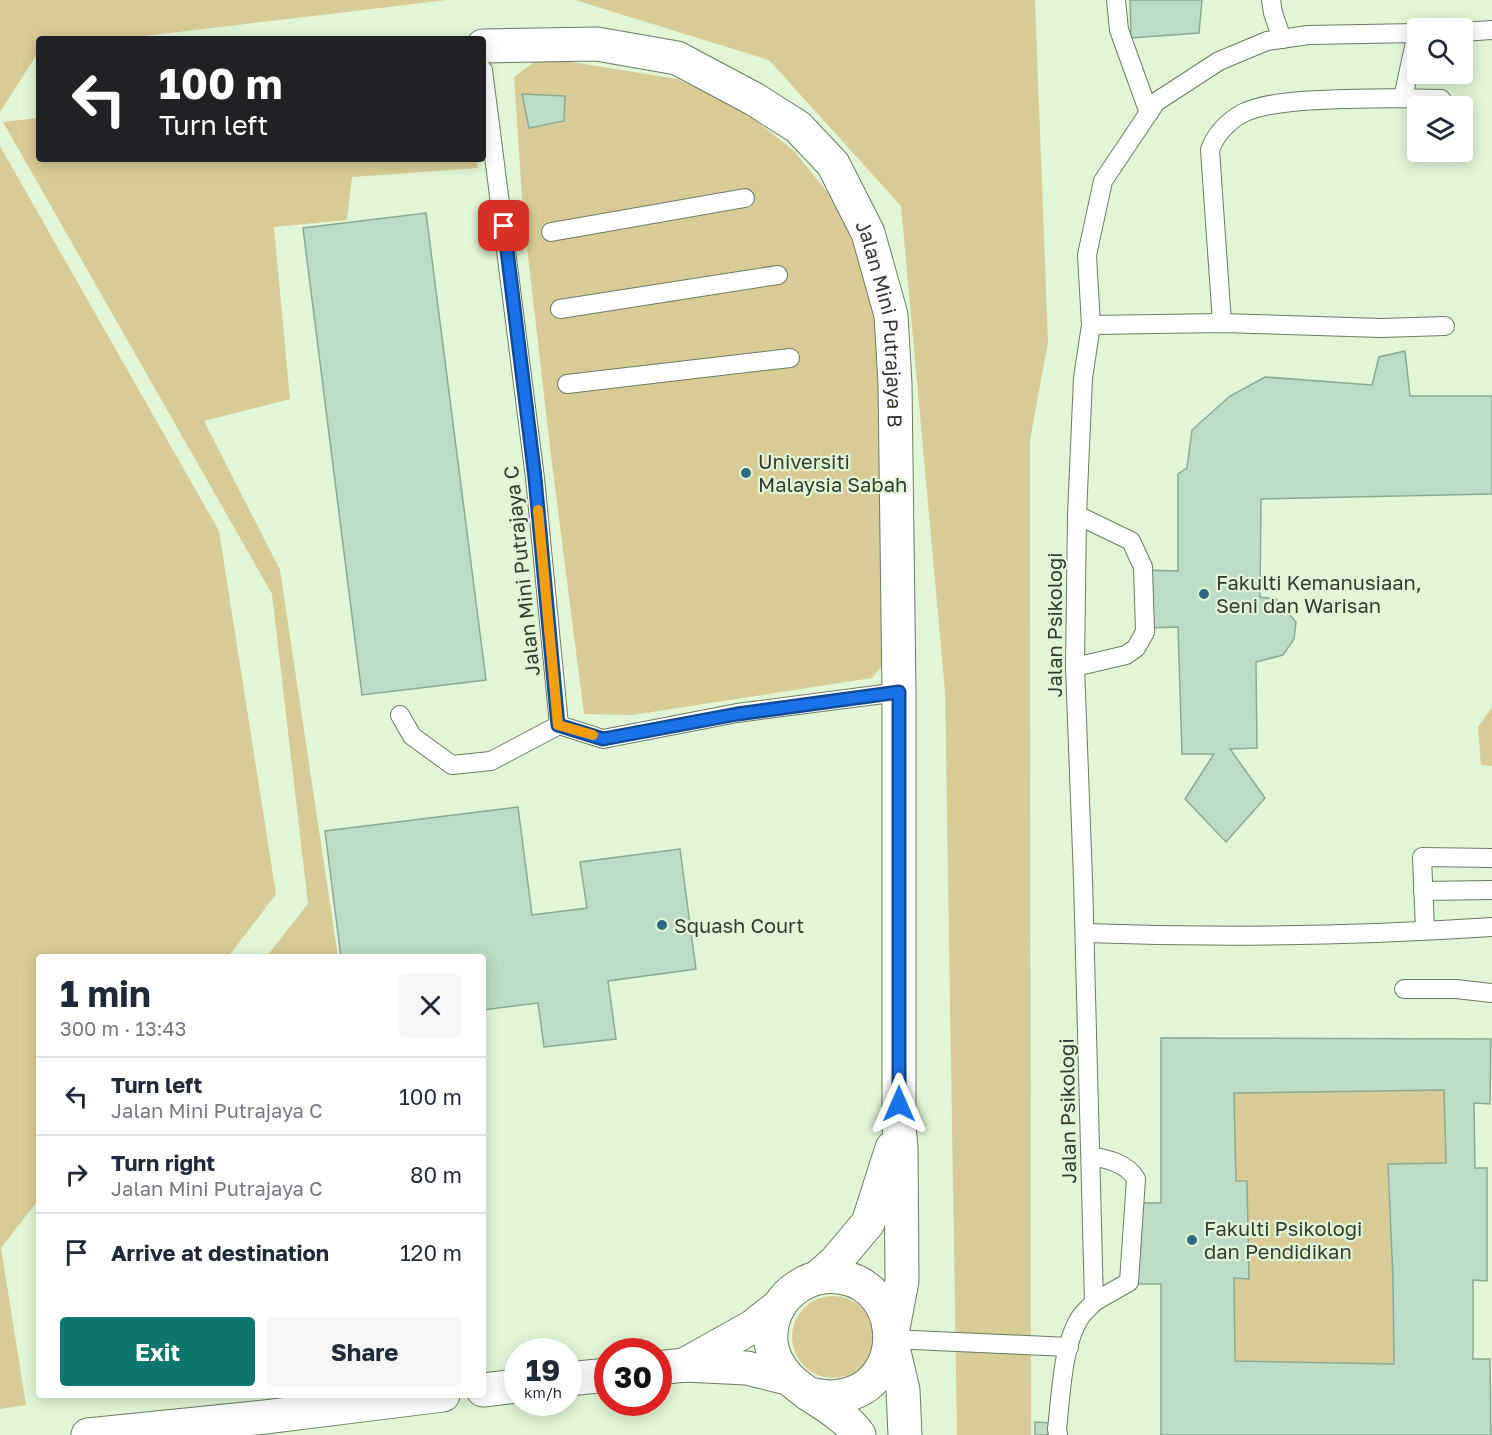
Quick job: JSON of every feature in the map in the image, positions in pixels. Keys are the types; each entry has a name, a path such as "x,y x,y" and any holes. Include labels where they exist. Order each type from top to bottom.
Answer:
{"street":[{"name":"Jalan Mini Putrajaya B","path":"486,46 597,44 677,58 754,99 798,127 833,164 868,233 891,315 896,384 899,1127"},
{"path":"817,1278 836,1261 868,1223 899,1127"},
{"path":"672,1367 747,1368 829,1397 860,1390 872,1381 882,1369 888,1354 902,1281 899,1127"},
{"path":"672,1367 752,1327 802,1284 817,1278 833,1276 848,1279 863,1285 884,1308 903,1390 905,1435"},
{"path":"780,1305 771,1335 772,1351 778,1365 798,1386 851,1424 859,1435"},
{"path":"486,1390 504,1388"},
{"path":"88,1435 419,1398"},
{"path":"215,1435 265,1417"}],"lane":[{"path":"1116,0 1119,30 1149,113"},
{"path":"1271,0 1282,39"},
{"path":"1473,31 1492,30"},
{"name":"Jalan Psikologi","path":"1094,1302 1085,933 1075,667 1077,515 1083,378 1091,325 1086,255 1103,181 1156,102 1219,62 1267,42 1308,35 1407,33"},
{"path":"1403,98 1407,81"},
{"path":"1222,323 1210,150 1214,139 1243,113 1284,102 1374,97 1407,98"},
{"name":"Jalan Mini Putrajaya C","path":"486,109 535,478 558,725"},
{"path":"551,232 745,198"},
{"path":"560,309 777,275"},
{"path":"1091,325 1222,323 1381,328 1445,326"},
{"path":"567,384 790,358"},
{"path":"1075,667 1126,655 1136,648 1145,632 1143,567 1131,541 1077,515"},
{"path":"400,715 412,736 452,765 491,761 558,725 603,739 737,714 899,692"},
{"path":"1425,930 1422,857 1492,858"},
{"path":"1423,891 1492,890"},
{"path":"1085,933 1159,936 1355,934 1492,927"},
{"path":"1404,989 1455,989 1492,993"},
{"path":"1058,1435 1069,1347 1076,1326 1082,1314 1094,1302 1129,1282 1136,1179 1130,1170 1111,1160 1091,1156"},
{"path":"891,1339 1069,1347"}],"shaded area":[{"path":"0,0 447,0 144,36 36,36 36,56 0,112"},
{"path":"575,0 1035,0 1048,342 1030,440 1031,1435 957,1435 945,691 901,206 769,60"},
{"path":"541,57 677,79 742,109 794,151 854,225 883,318 889,658 872,678 632,715 584,714 523,212 514,77"},
{"path":"36,118 36,162 477,162 478,168 352,177 347,220 274,227 290,399 204,421 280,570 338,954 268,954 308,904 272,594 3,122"},
{"path":"0,146 219,531 276,894 230,954 36,954 36,1203 1,1248 26,1405 0,1409"},
{"path":"1492,708 1492,766 1481,765 1478,727"},
{"path":"1444,1090 1446,1163 1388,1165 1394,1364 1235,1361 1234,1278 1249,1279 1247,1181 1236,1181 1234,1093"},
{"path":"833,1296 849,1299 862,1308 871,1321 874,1337 871,1353 862,1366 849,1375 833,1378 817,1375 804,1366 795,1353 792,1337 795,1321 804,1308 817,1299"}],"building":[{"path":"1130,0 1202,0 1199,33 1131,38"},
{"path":"522,94 565,96 564,121 529,128"},
{"path":"426,213 486,680 362,695 303,228"},
{"name":"Fakulti Kemanusiaan, Seni dan Warisan","path":"1405,351 1410,396 1492,396 1492,494 1261,499 1260,597 1276,599 1296,622 1294,639 1283,655 1256,662 1257,748 1230,749 1265,798 1226,842 1185,799 1214,754 1182,754 1178,627 1148,628 1148,570 1178,571 1178,474 1187,468 1192,430 1230,396 1265,377 1372,385 1379,357"},
{"path":"518,807 532,915 587,908 580,862 680,849 696,969 608,981 616,1039 544,1047 538,1003 486,1010 486,954 341,954 325,831"},
{"name":"Fakulti Psikologi dan Pendidikan","path":"1161,1038 1491,1039 1490,1104 1474,1103 1475,1168 1487,1168 1487,1281 1473,1280 1473,1359 1490,1359 1491,1435 1161,1435 1161,1284 1136,1284 1136,1203 1161,1203","holes":["1444,1090 1446,1163 1388,1164 1394,1364 1235,1361 1234,1278 1249,1279 1247,1181 1236,1181 1234,1093"]},
{"path":"1035,1422 1054,1423 1054,1435 1035,1435"}],"slow traffic":[{"path":"538,510 558,725 593,735"}],"place":[{"name":"Universiti Malaysia Sabah","path":"746,473"},
{"name":"Fakulti Kemanusiaan, Seni dan Warisan","path":"1204,594"},
{"name":"Squash Court","path":"662,925"},
{"name":"Fakulti Psikologi dan Pendidikan","path":"1192,1240"}],"route":[{"path":"504,226 535,478 558,725 603,739 737,714 899,692 899,1104"}]}
